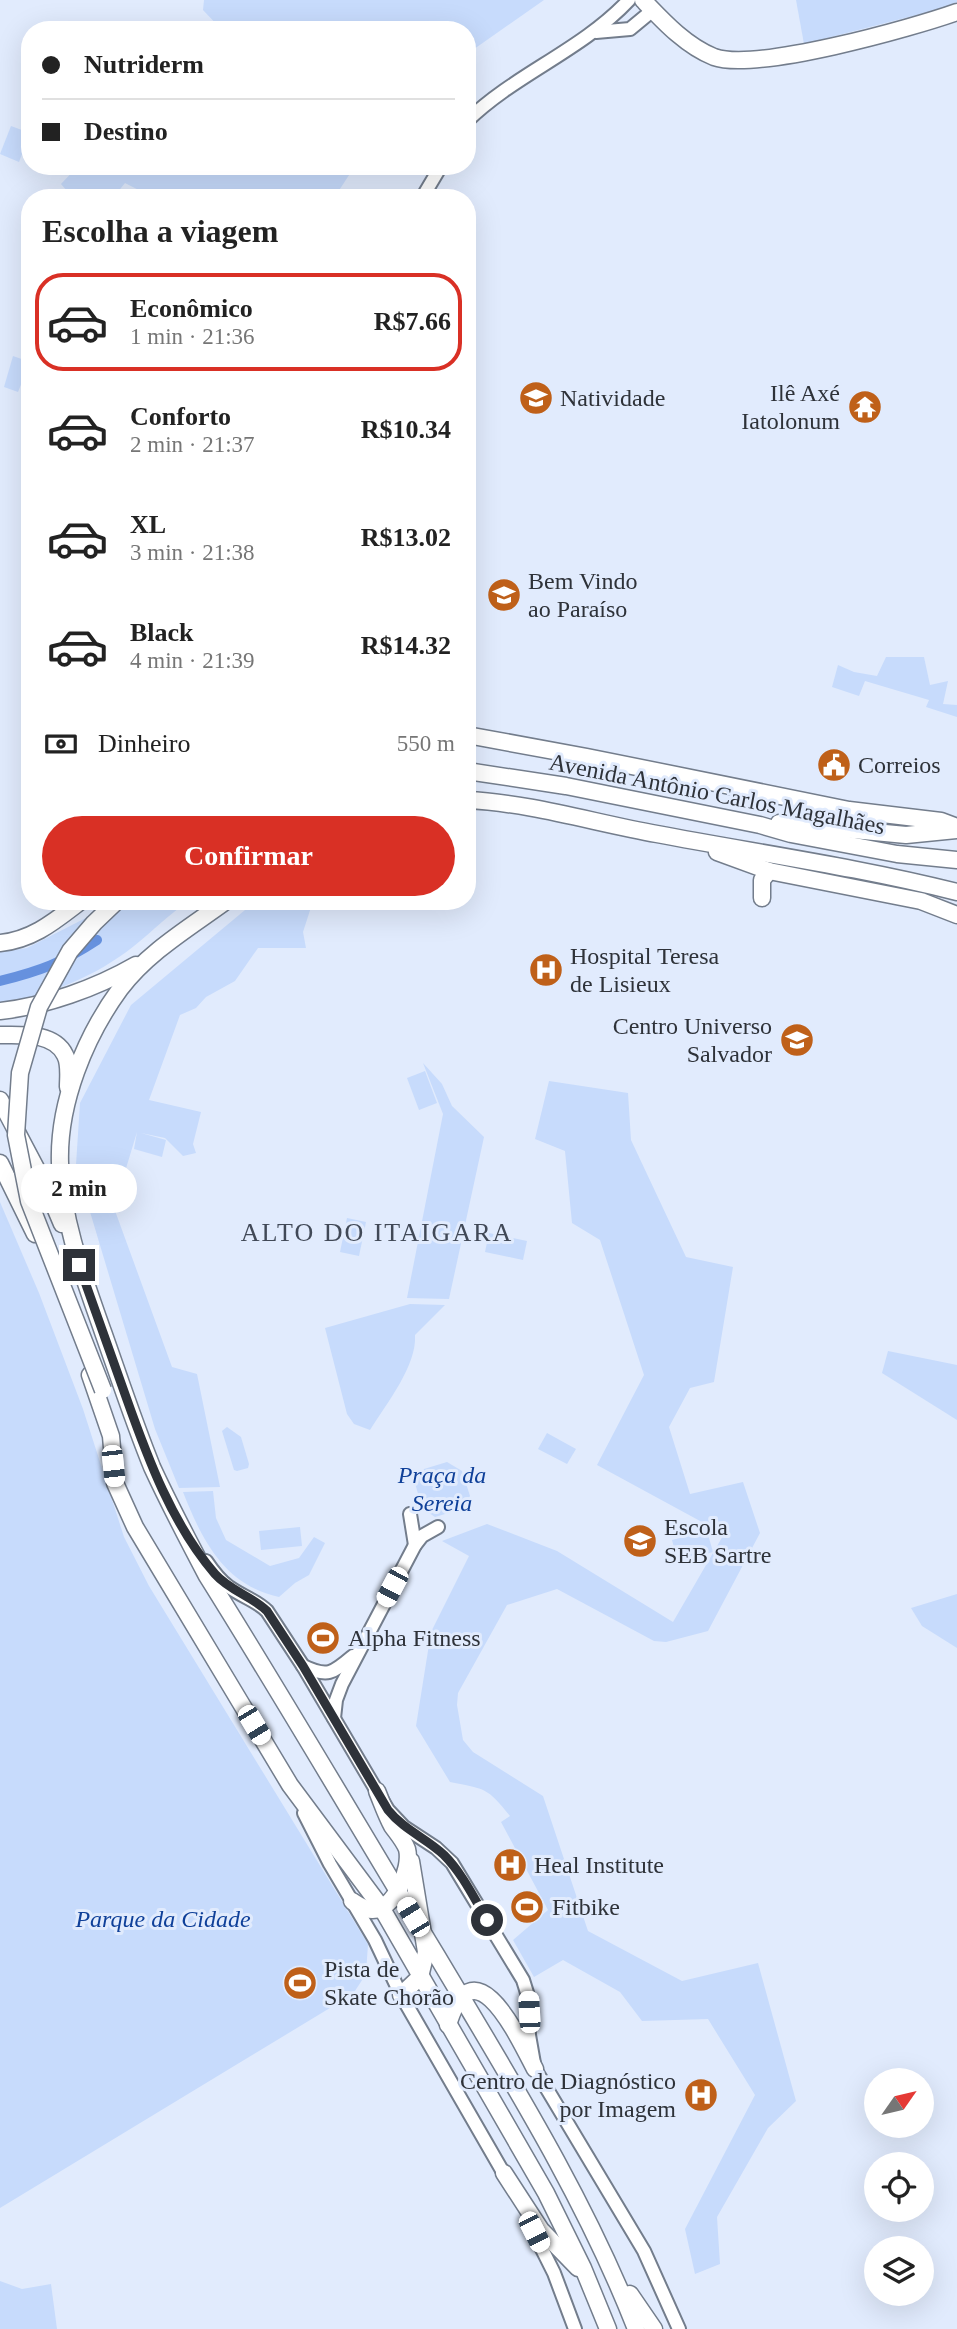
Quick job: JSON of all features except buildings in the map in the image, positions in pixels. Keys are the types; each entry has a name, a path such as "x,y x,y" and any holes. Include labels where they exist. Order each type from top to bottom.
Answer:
{"main road":[{"path":"648,5 687,41 716,58 730,60 786,55 816,49 931,21 957,12"},
{"name":"Avenida Antônio Carlos Magalhães","path":"476,737 822,805 940,821 957,829"},
{"name":"Avenida Antônio Carlos Magalhães","path":"476,772 566,786 897,854 957,860"},
{"name":"Avenida Antônio Carlos Magalhães","path":"476,801 497,802 696,844 769,871 921,901 957,915"},
{"path":"760,825 776,823 906,835 957,829"},
{"name":"Avenida Antônio Carlos Magalhães","path":"658,835 803,859 957,892"},
{"path":"762,898 762,880 769,871"},
{"path":"0,943 24,938 43,929 69,910"},
{"path":"108,910 70,951 39,1007 20,1073 16,1135 29,1201 103,1390 115,1483 129,1515 290,1785 381,1908 546,2193 596,2296 608,2329"},
{"path":"0,1012 64,996 111,978 147,959 214,910"},
{"path":"79,1265 67,1217 60,1161 62,1132 69,1100 94,1032 120,990 147,959"},
{"path":"0,1035 40,1036 63,1051 67,1062 69,1100"},
{"path":"4,1107 48,1191 79,1265 137,1428 179,1523 207,1576 422,1932 558,2164 609,2264 636,2329"},
{"path":"0,1163 64,1300 111,1436"},
{"path":"377,1791 391,1824 407,1850 426,1952 420,1977 401,1995"},
{"path":"352,1901 367,1910 381,1908 397,1891 406,1869 407,1850"},
{"path":"448,2025 453,2009 461,1998 469,1993 480,1992 496,2002 535,2069"},
{"path":"504,2173 541,2230 576,2265 596,2296"},
{"path":"609,2264 654,2329"}],"street":[{"path":"476,113 496,96 592,33 629,0"},
{"path":"592,33 637,26 648,5"},
{"path":"613,16 614,24 624,30"},
{"path":"410,1514 415,1545"},
{"path":"179,1523 215,1574 229,1587 267,1611 396,1820 452,1863 523,1980 528,1996 529,2035 535,2069 644,2251 679,2329"},
{"path":"334,1718 338,1693 415,1545 427,1532 438,1527"},
{"path":"303,1666 323,1674 329,1673 341,1667 358,1651"},
{"path":"290,1785 330,1864 375,1940 401,1995 504,2173 554,2273 575,2329"}],"green space":[{"path":"204,0 544,0 476,48 476,21 213,21 203,10"},
{"path":"796,0 957,0 957,2 804,44"},
{"path":"11,126 21,130 19,162 0,154"},
{"path":"70,175 349,175 340,189 137,189 125,183 120,189 65,189 61,184"},
{"path":"13,356 21,359 21,384 18,392 4,387"},
{"path":"886,657 924,657 930,685 948,681 943,704 957,705 957,717 926,707 929,700 865,681 859,696 832,687 838,665 854,672 877,676"},
{"path":"101,910 176,910 104,967 54,990 0,1004 0,952 27,948"},
{"path":"245,910 310,910 303,932 306,948 258,948 235,981 206,997 196,1008 180,1015 149,1100 201,1112 193,1144 196,1153 183,1156 165,1138 141,1133 166,1140 162,1157 134,1149 137,1132 114,1208 172,1367 197,1374 220,1487 179,1488 155,1429 76,1165 80,1103 131,1005"},
{"path":"423,1063 442,1084 452,1106 484,1137 449,1299 407,1298 443,1114"},
{"path":"425,1071 437,1103 419,1110 407,1078"},
{"path":"549,1081 628,1093 631,1140 686,1257 733,1267 714,1382 690,1388 669,1427 690,1494 743,1482 760,1533 708,1631 666,1642 654,1641 557,1589 507,1605 458,1693 457,1705 463,1740 473,1752 543,1796 588,1931 682,1981 758,1963 796,2101 768,2128 717,2217 720,2264 695,2274 685,2229 755,2095 708,2019 642,2021 620,1992 563,1960 534,1977 513,1940 548,1910 501,1822 510,1816 496,1799 485,1791 450,1782 416,1726 431,1632 469,1556 442,1541 487,1524 557,1551 673,1622 724,1534 597,1465 644,1375 600,1240 572,1223 565,1151 535,1139"},
{"name":"Parque da Cidade","path":"0,1202 39,1293 83,1409 124,1537 149,1586 368,1944 366,1974 353,1994 0,2208"},
{"path":"347,1218 366,1222 359,1256 340,1252"},
{"path":"489,1233 527,1241 523,1260 485,1252"},
{"path":"410,1304 445,1305 415,1335 406,1372 370,1430 354,1424 347,1414 325,1328"},
{"path":"888,1351 957,1365 957,1420 882,1373"},
{"path":"227,1427 241,1437 248,1468 234,1470 222,1431"},
{"path":"547,1433 576,1449 567,1464 538,1449"},
{"name":"Praça da Sereia","path":"447,1462 462,1471 470,1496 462,1509 435,1517 422,1508 415,1483 424,1469"},
{"path":"213,1491 216,1518 226,1540 270,1566 299,1558 314,1537 325,1543 309,1575 279,1597 260,1591 229,1571 207,1543 183,1492"},
{"path":"300,1527 302,1546 261,1550 259,1531"},
{"path":"707,1531 713,1552 678,1562 672,1540"},
{"path":"957,1594 957,1648 922,1626 911,1608"},
{"path":"0,2281 22,2289 51,2284 57,2329 0,2329"}],"waterway":[{"path":"0,981 50,965 97,940"}],"place":[{"name":"Natividade","path":"536,398"},
{"name":"Ilê Axé Iatolonum","path":"865,407"},
{"name":"Bem Vindo ao Paraíso","path":"504,595"},
{"name":"Correios","path":"834,765"},
{"name":"Hospital Teresa de Lisieux","path":"546,970"},
{"name":"Centro Universo Salvador","path":"797,1040"},
{"name":"Escola SEB Sartre","path":"640,1541"},
{"name":"Alpha Fitness","path":"323,1638"},
{"name":"Heal Institute","path":"510,1865"},
{"name":"Fitbike","path":"527,1907"},
{"name":"Pista de Skate Chorão","path":"300,1983"},
{"name":"Centro de Diagnóstico por Imagem","path":"701,2095"}],"district":[{"name":"ALTO DO ITAIGARA","path":"377,1232"}],"route":[{"path":"79,1265 137,1428 179,1523 215,1574 229,1587 261,1605 274,1620 388,1810 404,1827 452,1863 487,1920"}]}
